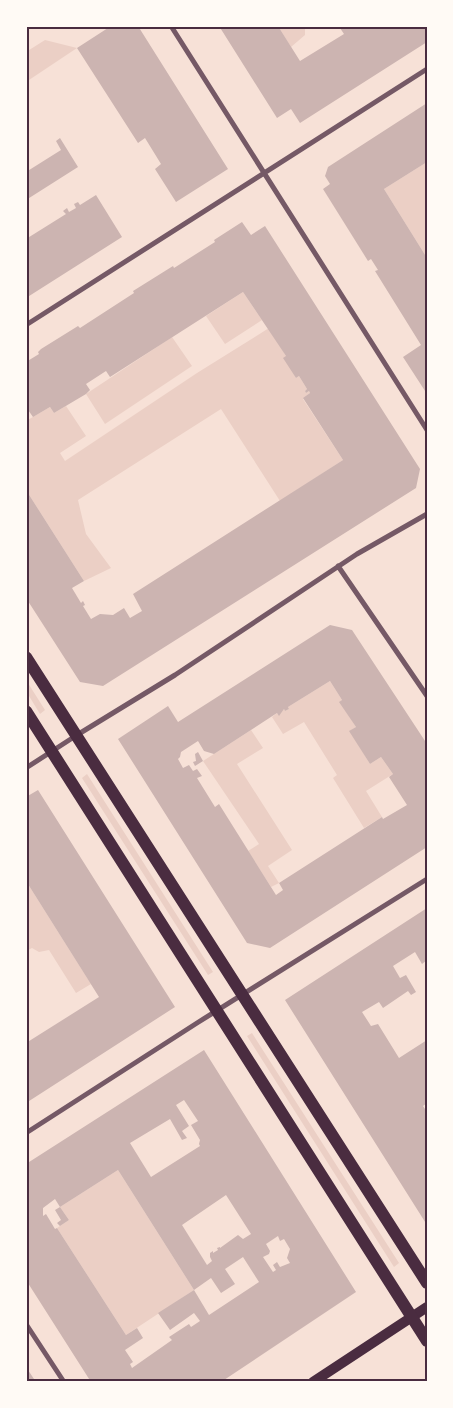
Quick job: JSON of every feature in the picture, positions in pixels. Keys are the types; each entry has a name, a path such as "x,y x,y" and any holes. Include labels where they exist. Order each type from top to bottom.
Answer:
{"main road":[{"path":"26,656 427,1283"},
{"path":"26,711 427,1340"},
{"path":"313,1382 427,1307"}],"street":[{"path":"171,26 427,430"},
{"path":"26,325 427,69"},
{"path":"26,768 76,735 175,675 356,554 427,514"},
{"path":"338,566 427,696"},
{"path":"26,1133 427,879"},
{"path":"26,1324 64,1382"}],"shaded area":[{"path":"278,26 305,26 305,35 291,47"},
{"path":"45,40 77,48 26,82 26,52"},
{"path":"427,162 427,258 384,189"},
{"path":"243,292 262,320 225,344 206,316"},
{"path":"269,328 286,356 296,378 299,376 307,389 306,393 309,391 310,393 303,399 343,460 280,501 221,409 78,500 86,534 111,568 84,581 26,490 26,421 50,407 54,413 66,406 86,436 60,453 65,461 197,373"},
{"path":"172,337 192,366 105,424 86,394"},
{"path":"26,680 45,710 40,714 26,691"},
{"path":"330,681 342,700 340,702 356,727 350,731 370,764 381,757 393,774 366,791 382,817 364,828 333,778 337,775 304,722 283,734 272,717 277,713 279,715 284,709 285,711 289,709 288,707"},
{"path":"251,730 263,748 237,764 292,850 268,866 279,883 271,887 248,851 259,844 203,761"},
{"path":"87,774 213,972 208,975 82,778"},
{"path":"26,881 91,984 76,993 49,950 39,952 32,948 26,951"},
{"path":"252,1033 399,1263 394,1267 247,1036"},
{"path":"118,1170 194,1290 126,1335 57,1228 69,1220 60,1207"}],"building":[{"path":"111,26 138,26 228,169 176,202 155,169 161,164 145,138 138,143 77,48"},
{"path":"219,26 278,26 300,61 344,34 340,28 344,26 427,26 427,42 300,123 291,109 277,118"},
{"path":"427,103 427,162 384,189 427,258 427,394 403,357 421,345 375,271 378,270 371,259 368,261 323,189 330,184 325,176 328,167"},
{"path":"60,138 78,167 26,200 26,172 61,150 56,141"},
{"path":"96,195 122,237 26,298 26,239 66,214 63,211 67,208 69,212 76,208 74,204 78,202 80,205"},
{"path":"242,222 251,235 265,226 420,469 416,488 103,686 80,682 26,598 26,490 84,581 72,588 81,603 83,601 85,605 83,606 91,619 100,614 113,615 124,608 130,618 142,611 133,594 343,460 303,398 310,393 309,391 306,393 307,389 299,376 296,378 283,358 286,356 243,292 110,377 106,371 86,384 90,390 86,394 54,413 50,407 33,417 26,407 26,362 39,354 38,352 41,349 78,326 80,328 134,293 133,291 215,242 214,240"},
{"path":"330,625 352,630 427,744 427,847 270,948 247,943 118,739 168,706 178,722","holes":["330,681 342,700 339,702 356,727 349,731 370,764 381,757 393,774 389,777 407,805 383,819 382,817 279,883 283,890 276,895 219,804 215,807 197,778 202,776 197,769 193,771 189,765 183,768 178,759 181,752 198,741 204,751 214,754 277,713 279,716 284,709 285,711 289,709 288,707"]},
{"path":"198,752 203,761 195,766 193,762 196,761 195,754"},
{"path":"38,790 175,1007 26,1103 26,1043 99,997 26,881 26,797"},
{"path":"427,908 427,960 422,964 415,952 393,966 400,978 406,975 416,992 411,995 408,991 383,1008 379,1002 362,1012 371,1026 378,1024 399,1058 427,1040 427,1103 423,1106 427,1112 427,1225 285,1000"},
{"path":"204,1050 356,1292 221,1382 91,1382 26,1280 26,1164","holes":["184,1100 198,1121 191,1125 200,1140 200,1146 151,1177 130,1143 170,1119 182,1140 187,1138 182,1131 189,1126 176,1105","118,1170 194,1290 158,1313 170,1330 194,1313 200,1321 191,1327 189,1324 169,1337 172,1340 132,1368 130,1364 133,1362 125,1350 143,1338 137,1328 126,1335 57,1228 55,1229 46,1214 43,1216 43,1208 55,1199 60,1207","226,1195 251,1234 243,1239 238,1235 220,1248 217,1248 218,1250 210,1253 212,1261 207,1265 182,1225","278,1236 280,1241 284,1239 290,1249 287,1258 290,1263 280,1267 277,1262 273,1265 276,1270 273,1272 263,1257 269,1254 270,1251 266,1244","243,1257 259,1282 209,1315 194,1290 211,1278 221,1293 235,1284 225,1269"]},
{"path":"60,1207 69,1220 60,1226 57,1223 61,1220 55,1210"},
{"path":"26,1367 36,1382 26,1382"}]}
